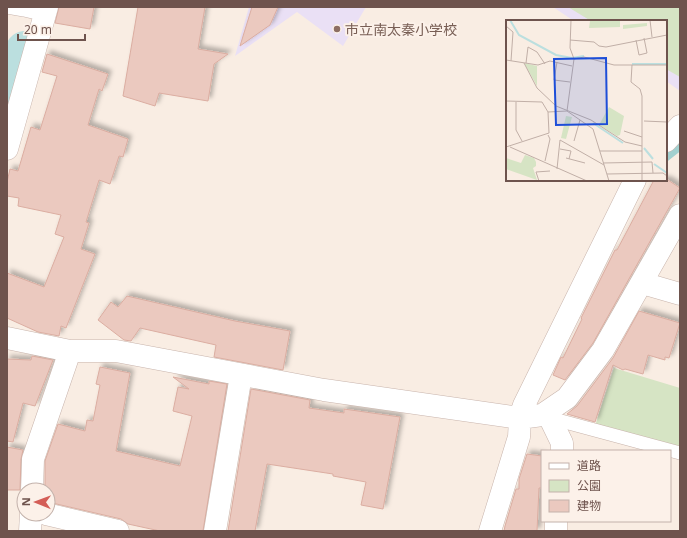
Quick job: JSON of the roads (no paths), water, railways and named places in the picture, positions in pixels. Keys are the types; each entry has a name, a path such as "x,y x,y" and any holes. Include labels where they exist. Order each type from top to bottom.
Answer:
{"street":[{"path":"7,149 46,11"},
{"path":"667,140 680,126"},
{"path":"490,531 519,437 520,418 524,405 635,181"},
{"path":"7,338 70,351 116,351 324,390 520,418 548,415 567,398 604,350 680,215"},
{"path":"642,283 680,294"},
{"path":"32,482 33,459 70,351"},
{"path":"215,531 242,375"},
{"path":"548,415 562,443 562,450"},
{"path":"56,516 118,531"}],"lane":[{"path":"7,8 46,11"},
{"path":"548,415 670,450"}],"waterway":[{"path":"7,108 25,51"},
{"path":"667,157 680,147"}],"place":[{"name":"市立南太秦小学校","path":"337,29"}]}
